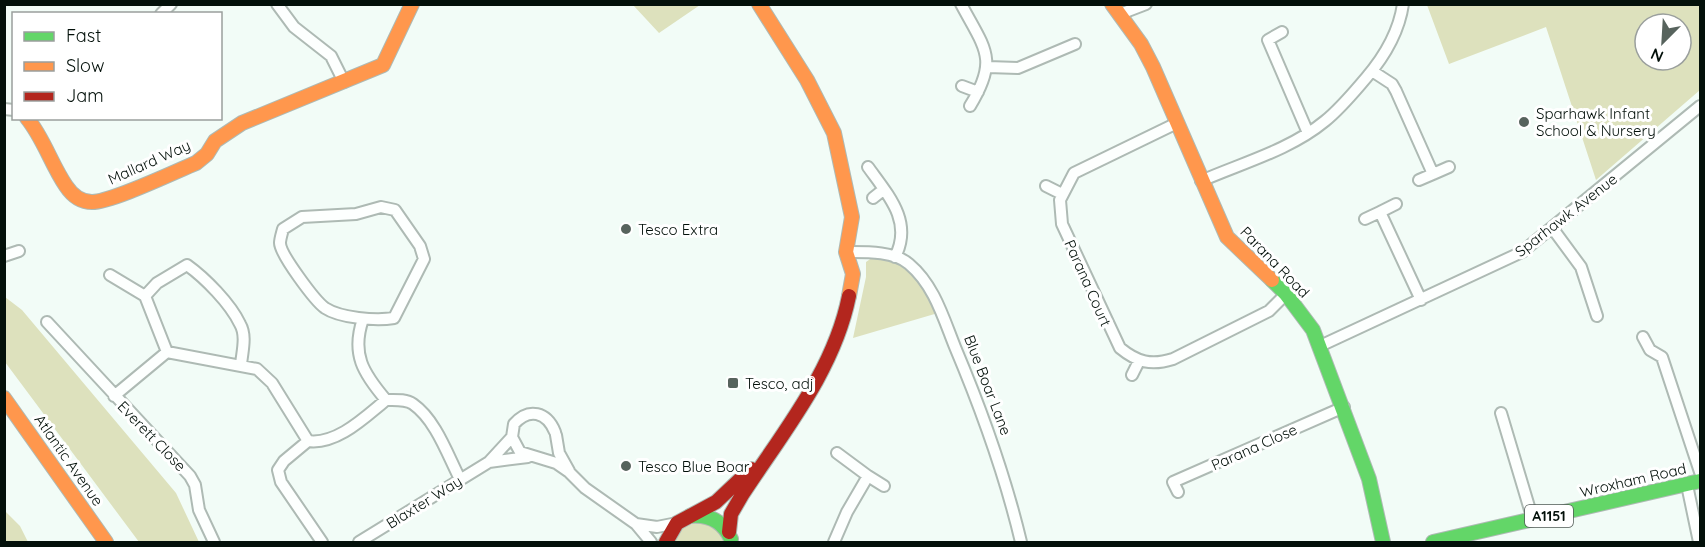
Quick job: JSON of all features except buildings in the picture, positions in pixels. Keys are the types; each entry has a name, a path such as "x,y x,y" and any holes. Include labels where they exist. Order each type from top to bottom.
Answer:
{"street":[{"path":"277,4 294,27 331,56 344,82"},
{"name":"Mallard Way","path":"29,120 41,135 65,185 75,197 92,202 112,197 195,163 229,129 383,65 412,4"},
{"path":"731,539 731,514 827,365 845,315 853,274 846,252 852,217 850,200 834,133 807,80 759,4"},
{"path":"961,4 984,48 988,67 970,106"},
{"path":"1116,9 1146,4"},
{"path":"1201,181 1308,133 1343,105 1372,71 1393,37 1402,4"},
{"name":"Parana Road","path":"1116,9 1149,59 1227,237 1286,294 1313,330 1344,407 1369,479 1383,543"},
{"path":"1282,32 1268,40 1308,133"},
{"path":"988,67 1018,68 1075,44"},
{"path":"1054,52 1060,63"},
{"path":"1372,71 1392,84 1433,174"},
{"path":"962,86 978,92"},
{"name":"Sparhawk Avenue","path":"1320,346 1522,252 1701,106"},
{"path":"1046,186 1062,194 1074,173 1177,123"},
{"path":"846,252 895,257 903,242 902,221 868,167"},
{"path":"1419,180 1449,167"},
{"path":"873,198 883,190"},
{"name":"Parana Court","path":"1062,194 1060,210 1062,224 1111,333 1120,348 1139,361"},
{"path":"1365,219 1396,204"},
{"path":"381,207 395,210 420,246 424,259 394,318 363,319 325,308 284,256 280,243 283,229 291,222 302,218 356,214 381,207"},
{"path":"1380,212 1421,300"},
{"path":"1553,229 1581,267 1597,316"},
{"path":"4,256 19,252"},
{"name":"Blue Boar Lane","path":"895,257 907,262 932,291 977,398 1005,479 1021,543"},
{"path":"145,296 157,283 187,265 196,271 241,324 244,342 241,365"},
{"path":"110,275 145,296 167,352 257,369 272,383 308,441 319,443 334,437 386,400 399,400 413,404 431,425 460,479"},
{"path":"1132,375 1139,361 1158,364 1173,359 1269,311 1286,294"},
{"path":"363,319 358,334 358,357 364,371 386,400"},
{"name":"Everett Close","path":"47,322 190,476 195,485 199,510 214,543"},
{"path":"1643,337 1650,350 1662,357 1701,472"},
{"name":"Everett Close","path":"114,396 167,352"},
{"name":"Atlantic Avenue","path":"4,398 106,543"},
{"name":"Parana Close","path":"1178,492 1173,482 1344,407"},
{"path":"1501,412 1533,520"},
{"path":"569,472 520,452 512,437 514,424 530,413 540,414 551,421 556,433 559,453 569,472 585,488 636,524 651,543"},
{"path":"535,457 547,452 556,433"},
{"name":"Blaxter Way","path":"359,543 489,462 512,437"},
{"path":"308,441 284,461 278,470 281,482 322,543"},
{"path":"666,543 683,519 716,502 776,446"},
{"path":"837,453 884,486"},
{"name":"Blaxter Way","path":"489,462 535,457"},
{"path":"834,543 847,512 868,476"},
{"path":"1694,483 1699,543"},
{"name":"Wroxham Road","path":"1433,543 1694,483"},
{"path":"636,524 657,527 701,514 723,524 731,539"}],"green space":[{"path":"633,5 700,5 659,33"},
{"path":"1427,5 1700,5 1700,90 1596,180 1546,27 1449,64"},
{"path":"876,255 911,266 938,313 853,338 866,277 866,262"},
{"path":"5,297 22,310 176,493 199,542 139,542 5,362"},
{"path":"5,511 20,526 28,542 5,542"},
{"path":"703,522 718,530 724,542 674,542 678,533 685,527"}],"traffic: fast":[{"path":"1272,280 1286,294 1313,330 1369,479 1383,542"},
{"path":"1433,542 1700,481"},
{"path":"690,516 703,516 715,520 720,523 731,539"}],"traffic: slow":[{"path":"28,120 68,189 84,201 101,201 196,163 207,154 215,141 242,123 383,65 412,4"},
{"path":"759,4 807,80 834,133 852,217 846,252 853,274 849,296"},
{"path":"1112,4 1141,44 1153,67 1227,237 1272,280"},
{"path":"4,398 106,542"}],"traffic: jam":[{"path":"729,532 731,514 805,400 832,350 849,296"},
{"path":"666,542 677,523 716,502 751,469"}],"place":[{"name":"Sparhawk Infant School & Nursery","path":"1524,122"},
{"name":"Tesco Extra","path":"626,229"},
{"name":"Tesco, adj","path":"733,383"},
{"name":"Tesco Blue Boar","path":"626,466"}]}
